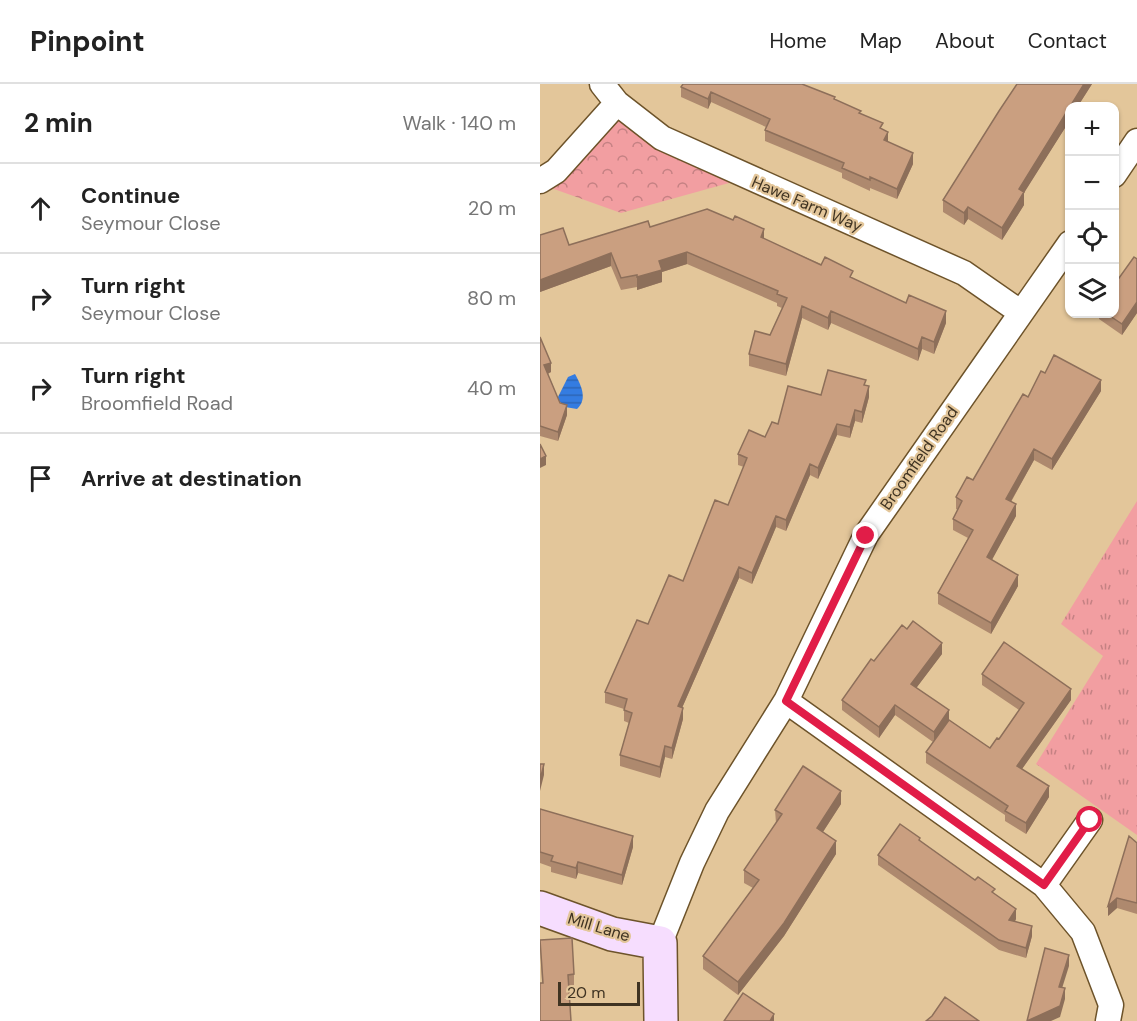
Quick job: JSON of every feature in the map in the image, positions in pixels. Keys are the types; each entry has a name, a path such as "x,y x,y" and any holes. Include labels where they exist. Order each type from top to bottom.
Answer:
{"street":[{"name":"Hawe Farm Way","path":"602,84 617,103 662,138 964,273 1020,312"},
{"path":"540,181 556,171 617,103"},
{"path":"1119,168 1137,141"},
{"name":"Broomfield Road","path":"660,943 692,863 717,811 786,701 866,536 1065,250"},
{"path":"786,701 1044,885 1083,932 1111,1005 1108,1021"},
{"path":"1044,885 1090,820"},
{"name":"Mill Lane","path":"540,908 612,934 660,943"},
{"path":"660,943 662,1021"}],"green space":[{"path":"617,103 747,178 621,213 540,184"},
{"path":"1137,501 1137,835 1036,764 1103,656 1061,624"}],"water":[{"path":"575,374 583,396 577,409 565,407 557,399 568,377"}],"building":[{"path":"683,84 802,84 835,97 834,99 861,111 859,113 883,123 880,128 888,132 884,140 913,153 897,189 842,168 844,163 765,130 770,119 711,92 708,99 681,87"},
{"path":"1017,84 1084,84 1073,102 1065,102 1065,115 1019,189 1024,192 1002,228 968,207 964,213 943,200"},
{"path":"707,209 733,220 735,216 764,229 761,237 821,265 825,257 853,271 850,277 906,303 909,295 946,311 934,342 922,337 918,349 831,311 828,318 802,306 786,364 749,354 755,331 770,335 787,298 777,294 778,291 687,252 659,261 662,270 637,277 637,275 621,278 611,253 540,280 540,235 563,228 569,245 648,221 650,227"},
{"path":"1134,257 1137,259 1137,302 1122,324 1113,318 1119,318 1119,278"},
{"path":"540,337 551,363 544,365 560,403 567,405 558,432 540,426"},
{"path":"1054,355 1101,380 1052,459 1034,449 1006,499 1016,504 987,557 1018,575 991,623 938,593 973,530 953,519 962,501 956,497 967,477 973,480 1023,394 1028,397 1041,371 1045,373"},
{"path":"828,370 866,380 864,385 869,386 862,412 855,410 850,427 837,424 818,468 810,464 786,520 776,516 752,573 739,567 678,706 683,708 672,748 665,746 660,767 620,755 632,713 624,710 627,699 605,692 637,620 648,624 669,575 683,581 715,500 728,505 747,458 738,454 749,430 765,437 772,422 778,424 788,386 821,395"},
{"path":"540,444 546,456 540,459"},
{"path":"913,621 942,643 911,684 949,710 934,732 895,705 879,727 842,700 871,659 874,661 902,625 907,629"},
{"path":"1004,642 1071,689 1017,766 1049,786 1026,823 1005,811 1008,806 926,752 949,720 990,748 997,738 999,739 1024,703 982,674"},
{"path":"540,764 544,764 540,780"},
{"path":"803,766 841,791 817,828 836,841 784,923 738,982 703,956 759,880 744,870 782,814 775,810"},
{"path":"540,809 633,836 622,875 578,862 576,868 551,861 553,856 540,852"},
{"path":"900,824 975,880 978,877 995,889 992,892 1016,909 1009,920 1032,926 1026,948 999,940 878,855"},
{"path":"1129,836 1137,843 1137,903 1117,898 1108,906"},
{"path":"572,938 574,974 568,975 571,1021 540,1021 540,983 543,983 540,940"},
{"path":"1045,948 1069,955 1059,987 1065,988 1060,1006 1027,1021"},
{"path":"743,993 774,1014 770,1021 724,1021"},
{"path":"945,997 979,1021 926,1021"}],"route":[{"path":"866,536 786,701 1044,885 1090,820"}]}
